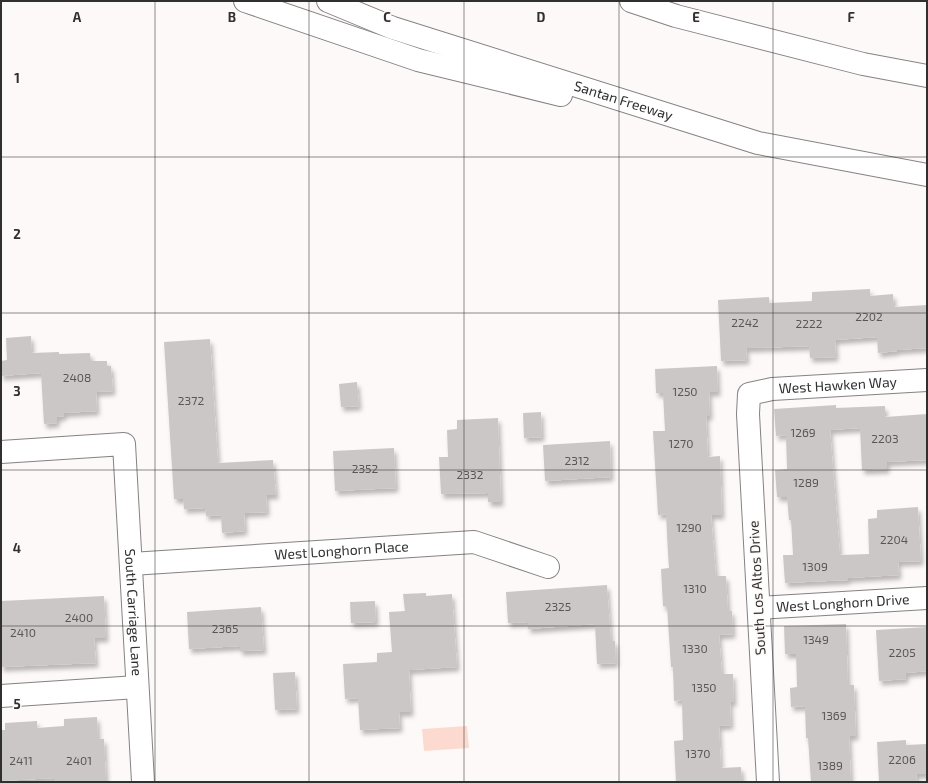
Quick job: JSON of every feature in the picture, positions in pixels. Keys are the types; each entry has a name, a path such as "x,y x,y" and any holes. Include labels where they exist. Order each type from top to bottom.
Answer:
{"main road":[{"path":"245,1 418,60 758,144"},
{"name":"Santan Freeway","path":"328,1 393,28 758,144 927,175"},
{"path":"631,1 676,16 863,64 927,76"},
{"name":"West Hawken Way","path":"749,394 772,389 927,380"},
{"name":"South Los Altos Drive","path":"749,394 748,414 768,782"},
{"name":"South Carriage Lane","path":"1,452 124,444 143,782"},
{"name":"West Longhorn Place","path":"131,564 474,542 548,566"},
{"name":"West Longhorn Drive","path":"759,608 927,598"},
{"path":"1,696 137,687"}],"shaded area":[{"path":"467,726 469,748 424,751 422,729"}],"building":[{"path":"870,289 870,296 893,294 894,307 927,305 927,348 878,353 877,337 835,340 836,357 810,358 809,346 746,348 747,360 721,361 718,300 769,297 769,303 812,301 812,292"},
{"path":"31,336 32,353 90,353 91,361 107,361 107,366 111,366 113,391 96,392 97,411 64,413 64,416 57,417 57,423 44,424 41,373 1,376 1,361 7,360 6,338"},
{"path":"210,339 218,463 273,460 276,495 266,495 267,512 244,513 245,531 222,533 221,515 206,516 205,508 184,509 183,499 174,499 164,342"},
{"path":"717,366 718,392 709,392 710,416 706,416 708,457 720,456 722,515 711,515 716,576 726,576 728,611 732,611 733,634 719,635 722,674 733,674 734,702 730,702 731,725 719,726 721,768 741,767 742,782 676,782 674,741 683,740 682,700 674,701 673,667 671,667 667,606 663,606 661,569 669,568 666,514 658,515 653,431 665,431 663,393 656,393 655,369"},
{"path":"357,382 359,406 341,407 339,384"},
{"path":"836,405 836,408 885,406 885,417 927,414 927,460 887,462 887,469 862,470 860,428 830,430 840,555 869,554 868,519 877,518 877,510 918,507 921,561 898,562 899,575 848,578 848,580 785,583 783,555 793,555 791,520 789,520 787,497 777,497 775,470 787,469 786,435 776,436 774,409"},
{"path":"541,412 542,437 524,438 523,413"},
{"path":"498,418 501,502 488,502 488,493 441,494 439,457 448,457 447,430 457,429 457,420"},
{"path":"610,441 611,477 545,481 543,445"},
{"path":"394,448 396,488 335,491 333,451"},
{"path":"607,585 611,641 615,641 616,663 597,664 595,624 528,629 528,622 508,623 506,592"},
{"path":"426,593 426,596 452,594 457,667 409,670 411,712 399,712 400,728 360,730 358,698 345,699 343,664 377,662 377,653 392,652 389,612 405,611 403,594"},
{"path":"104,596 106,638 94,638 96,663 1,667 1,601"},
{"path":"375,601 376,622 351,623 350,602"},
{"path":"261,607 264,650 240,651 240,646 189,649 187,612"},
{"path":"846,624 848,685 854,685 856,736 849,736 851,782 811,782 808,738 806,738 805,706 791,707 790,688 797,687 796,654 785,654 784,626"},
{"path":"927,627 927,671 906,673 906,679 879,681 876,630"},
{"path":"295,672 297,709 275,710 273,673"},
{"path":"97,717 98,739 104,739 106,782 54,782 54,778 1,781 1,730 5,730 5,723 37,721 37,728 64,726 64,719"},
{"path":"906,740 906,745 927,744 927,774 916,774 917,782 879,781 877,742"}]}
